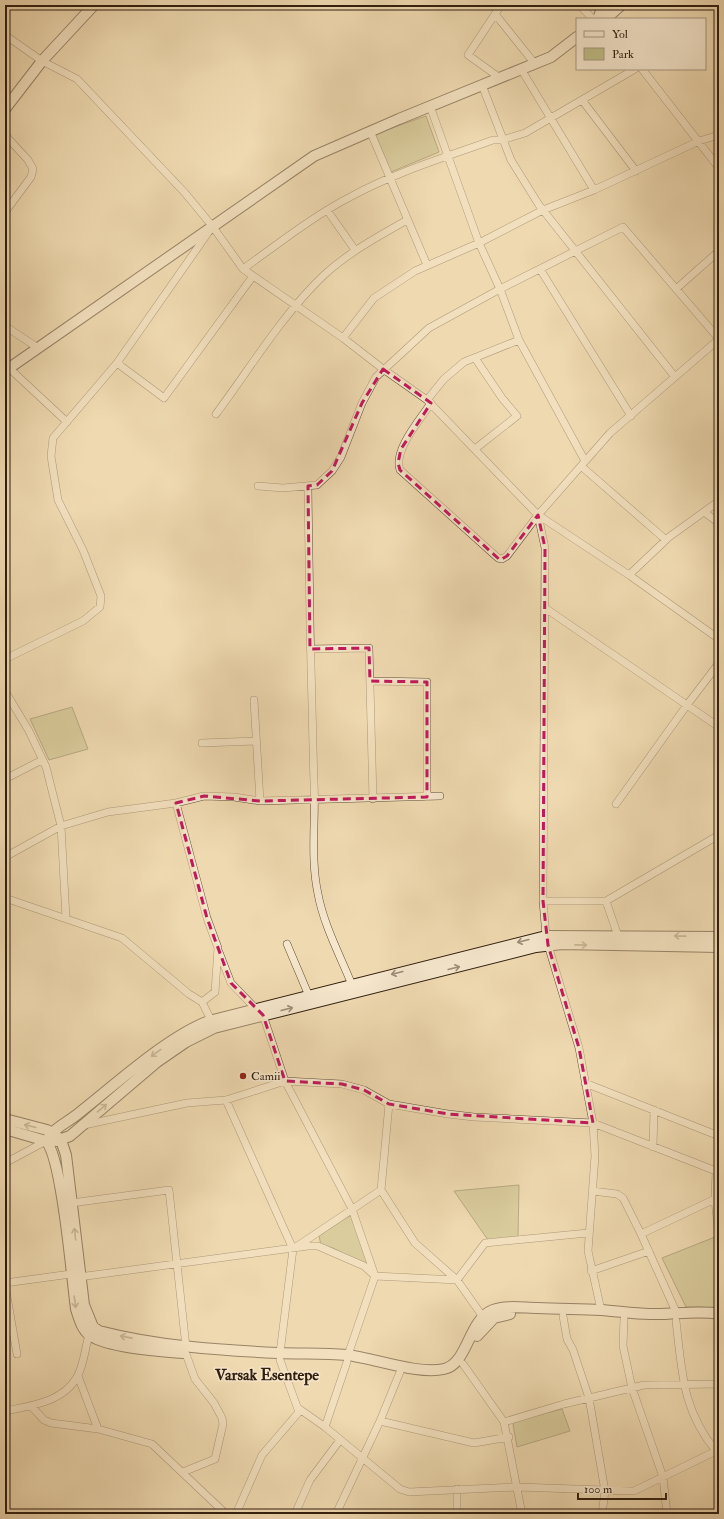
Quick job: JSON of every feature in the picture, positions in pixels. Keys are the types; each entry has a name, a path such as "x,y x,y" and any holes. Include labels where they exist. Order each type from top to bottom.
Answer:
{"street":[{"path":"5,109 42,61 94,5"},
{"path":"500,78 468,55 501,5"},
{"path":"580,5 592,18"},
{"path":"598,18 601,11 608,5"},
{"path":"605,18 621,5"},
{"path":"495,14 535,64"},
{"path":"5,35 42,61 78,79 185,194 213,227 243,269 295,306 344,338 383,369 429,401 538,514 629,574 719,639"},
{"path":"67,422 7,370 314,156 370,131 551,57 576,38"},
{"path":"521,69 594,190"},
{"path":"243,269 327,210 352,196 390,178 448,156 493,140 502,140 525,133 633,70"},
{"path":"643,70 719,168"},
{"path":"482,85 511,160 543,210 675,377"},
{"path":"582,100 636,171"},
{"path":"430,106 479,243 500,289 519,340 583,464 666,540"},
{"path":"370,131 427,265"},
{"path":"5,135 28,160 33,169 31,177 5,212"},
{"path":"344,338 374,298 414,271 479,243 543,210 594,190 699,141 719,135"},
{"path":"327,210 355,250"},
{"path":"216,414 295,306 325,274 355,250 408,220"},
{"path":"5,659 83,621 100,607 101,596 83,550 58,500 51,456 53,438 117,364 213,227"},
{"path":"258,486 282,488 317,485 332,471 341,457 362,403 376,377 429,328 500,289 623,227 719,339 610,433 538,514 507,556 502,559 498,558 400,470 398,463 401,449 429,401 444,379 464,362 519,340"},
{"path":"676,289 719,251"},
{"path":"540,269 631,416"},
{"path":"117,364 164,398 253,276"},
{"path":"5,326 38,348"},
{"path":"475,358 502,398 517,416 475,449"},
{"path":"308,486 310,649 315,801 313,856 317,893 325,921 352,985"},
{"path":"629,574 666,540 719,501"},
{"path":"704,512 719,523"},
{"path":"538,514 545,548 543,901 547,940 579,1048 593,1123 595,1156 588,1233 591,1271 602,1314"},
{"path":"545,608 719,727"},
{"path":"310,649 369,648 373,799"},
{"path":"616,804 719,663"},
{"path":"370,681 426,682 427,797"},
{"path":"5,691 29,731 42,760 61,826 66,918"},
{"path":"254,700 260,801"},
{"path":"202,743 256,741"},
{"path":"5,779 42,760"},
{"path":"5,857 61,826 108,812 176,803 204,796 234,797 260,801 315,801 440,796"},
{"path":"176,803 207,918 231,983 260,1012 285,1081 352,1209 376,1276 325,1427"},
{"path":"543,901 606,901 719,835"},
{"path":"5,898 122,938 189,994 202,1002 211,1020"},
{"path":"606,901 618,936"},
{"path":"5,1129 46,1141 61,1140 70,1136 157,1062 186,1042 214,1028 309,996 547,940 618,936 719,937"},
{"path":"5,1163 46,1141 52,1132 74,1118 156,1053 192,1028 211,1020 260,1012 547,940 719,947"},
{"path":"287,944 309,996"},
{"path":"202,1002 215,992 218,948"},
{"path":"81,1126 187,1103 226,1100 285,1081 342,1084 364,1090 389,1104 474,1117 593,1123 718,1172 715,1199 719,1239"},
{"path":"585,1083 719,1136"},
{"path":"226,1100 293,1249 280,1356 299,1412 262,1455 236,1514"},
{"path":"389,1104 381,1190 415,1243 457,1280 485,1320"},
{"path":"653,1147 654,1110"},
{"path":"5,1119 52,1132 61,1140 66,1156 65,1187 75,1275"},
{"path":"46,1141 50,1145 71,1203 76,1309 82,1325 112,1343 186,1350 280,1356 348,1358 402,1367 436,1370 445,1369 452,1366 458,1360 474,1329 485,1320 502,1315 563,1316 632,1314 719,1320"},
{"path":"71,1203 169,1190 186,1350 195,1379 214,1403 222,1418 223,1424 215,1459 183,1472"},
{"path":"293,1249 381,1190"},
{"path":"298,1408 325,1427 400,1489 409,1492 517,1487 634,1491 717,1451 706,1439 693,1417 683,1384 677,1317 641,1234 623,1198 617,1194 592,1191"},
{"path":"641,1234 715,1199"},
{"path":"457,1280 485,1243 588,1233"},
{"path":"17,1354 5,1284 308,1246 318,1246 364,1266 376,1276 457,1280"},
{"path":"591,1271 649,1251"},
{"path":"348,1358 400,1372 444,1375 454,1372 463,1364 485,1320 493,1310 517,1308 602,1314 624,1319 677,1317 702,1312 719,1314"},
{"path":"563,1316 567,1339 573,1350 589,1398 605,1491 602,1514"},
{"path":"624,1319 623,1346 632,1388 663,1477 667,1514"},
{"path":"5,1411 40,1405 57,1396 73,1383 78,1376 92,1332"},
{"path":"463,1364 504,1422 522,1514"},
{"path":"336,1514 380,1421 400,1372"},
{"path":"78,1376 98,1429"},
{"path":"504,1422 589,1398 644,1385 719,1384"},
{"path":"31,1406 44,1420 51,1423 98,1429 152,1444 226,1514"},
{"path":"380,1421 474,1443 508,1437"},
{"path":"295,1514 310,1480 340,1440"},
{"path":"457,1489 457,1514"}],"highlighted area":[{"path":"383,369 431,403 401,449 398,463 400,470 500,560 507,556 538,515 545,548 543,901 548,945 579,1048 593,1123 448,1114 389,1104 364,1090 342,1084 285,1081 263,1015 231,983 207,918 176,803 204,796 260,801 427,797 427,682 370,681 369,648 310,649 308,486 317,485 332,471 362,403"}],"green space":[{"path":"426,116 439,152 391,172 375,134"},
{"path":"72,707 88,749 49,760 30,719"},
{"path":"519,1185 518,1235 516,1237 488,1240 454,1191"},
{"path":"349,1216 352,1217 368,1264 366,1266 333,1248 321,1245 319,1236"},
{"path":"715,1237 719,1307 686,1307 662,1258"},
{"path":"562,1409 570,1431 517,1447 513,1425 516,1421"}],"place":[{"name":"Camii","path":"243,1076"}],"district":[{"name":"Varsak Esentepe","path":"267,1374"}]}
